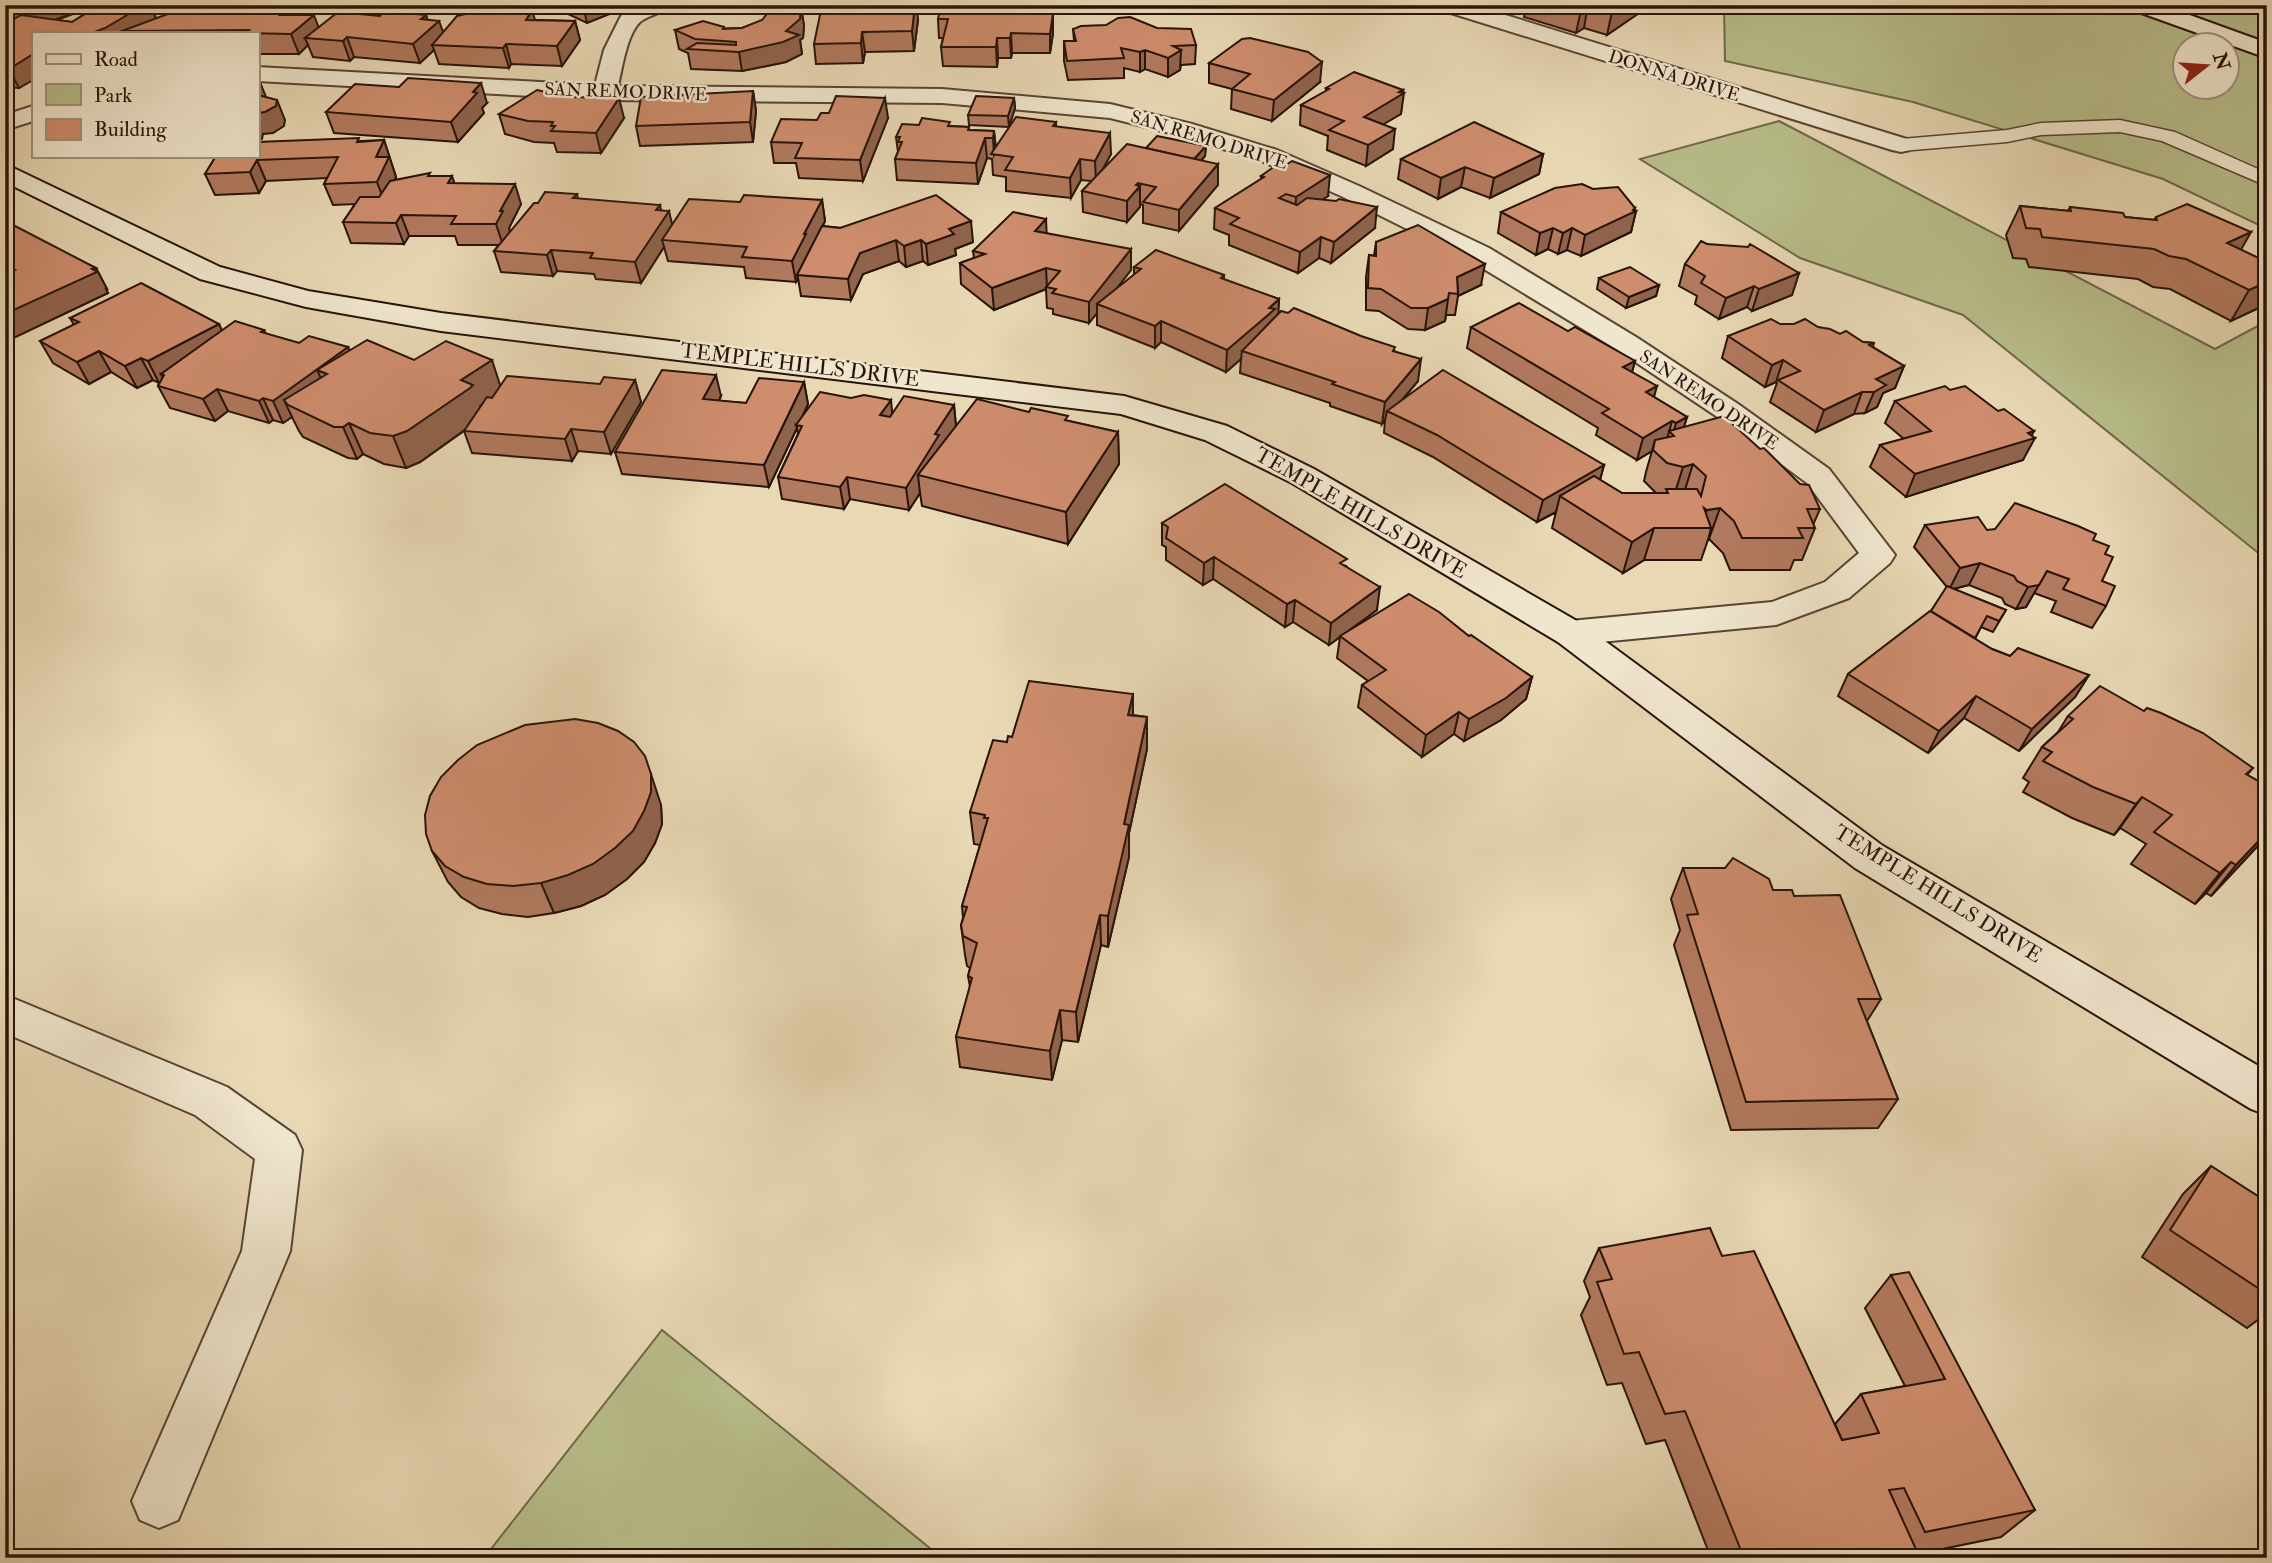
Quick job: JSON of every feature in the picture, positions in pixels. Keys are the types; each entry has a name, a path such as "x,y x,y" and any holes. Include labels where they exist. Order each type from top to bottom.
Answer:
{"street":[{"path":"605,93 615,50 631,18 659,5"},
{"name":"DONNA DRIVE","path":"1449,5 1901,145"},
{"path":"2141,5 2267,51"},
{"name":"SAN REMO DRIVE","path":"259,74 605,93 942,96 1110,111 1183,129 1268,155 1479,254 1626,343 1727,410 1818,476 1878,555 1837,590 1776,613 1570,633"},
{"path":"5,122 32,113"},
{"name":"TEMPLE HILLS DRIVE","path":"5,172 210,273 306,299 441,322 1124,405 1216,433 1303,476 1570,633 1870,857 2267,1095"},
{"path":"5,1013 211,1101 279,1150 266,1251 159,1501"}],"lane":[{"path":"1901,145 2007,136 2041,128 2120,126 2168,136 2267,180"}],"green space":[{"path":"1724,5 2267,5 2267,229 2163,179 1913,102 1725,61"},
{"path":"1779,121 2215,349 2267,321 2267,560 1963,315 1800,258 1640,159"},
{"path":"662,1330 942,1558 484,1558"}],"building":[{"path":"5,5 34,5 5,16"},
{"path":"89,5 144,5 95,32 32,32 32,55 9,69 5,68 5,24 21,15 72,22 90,11 81,10"},
{"path":"192,5 276,5 278,8 286,8 280,15 314,15 291,34 247,32 249,30 122,31"},
{"path":"822,5 915,5 912,31 862,32 861,43 814,44"},
{"path":"941,5 1047,5 1045,14 1053,14 1050,34 1011,33 1010,38 997,38 996,47 941,47 948,19 938,19"},
{"path":"801,7 800,19 786,31 799,35 783,42 739,52 687,49 697,43 736,45 736,42 695,39 675,30 703,21 724,27 723,29 742,28 762,20 766,15 764,10"},
{"path":"487,9 532,10 526,20 575,21 557,46 506,44 503,48 432,45 457,16"},
{"path":"384,11 426,15 421,19 439,21 413,44 347,37 343,41 305,38 338,12 380,16"},
{"path":"1130,17 1157,28 1191,29 1196,45 1173,46 1181,50 1168,58 1145,50 1140,52 1121,48 1124,58 1067,61 1064,41 1076,41 1073,29 1106,25 1118,18"},
{"path":"1250,38 1308,52 1322,62 1274,100 1232,89 1250,74 1209,63 1242,39"},
{"path":"1354,72 1403,90 1399,92 1404,93 1364,117 1395,129 1368,145 1329,130 1344,121 1301,105"},
{"path":"408,78 481,83 473,92 477,93 451,122 326,112 355,84 399,87"},
{"path":"537,90 566,97 619,98 596,133 551,131 555,126 551,126 553,122 528,121 499,114"},
{"path":"753,91 750,122 636,126 641,97"},
{"path":"259,95 277,100 276,106 259,113"},
{"path":"836,96 885,98 860,160 795,158 802,143 771,142 781,119 817,120 821,113 829,113"},
{"path":"976,96 1014,98 1008,116 968,115"},
{"path":"1016,117 1056,122 1053,126 1110,133 1095,161 1080,159 1070,178 1005,170 1013,157 991,154"},
{"path":"922,118 950,122 948,126 969,127 968,130 994,131 993,138 985,138 976,163 895,159 902,142 898,142 900,137 896,137 902,124 919,125"},
{"path":"1474,122 1543,154 1494,178 1465,167 1441,178 1401,159"},
{"path":"1157,136 1206,146 1194,159 1146,148"},
{"path":"359,138 357,142 384,140 376,157 389,157 377,182 324,184 338,157 257,160 250,172 205,174 215,158 259,158 259,142"},
{"path":"1127,144 1218,164 1179,210 1143,202 1156,187 1138,183 1136,185 1140,186 1127,201 1082,191"},
{"path":"1292,161 1330,175 1296,197 1286,194 1279,198 1297,205 1307,198 1339,199 1377,207 1334,242 1321,237 1300,252 1230,224 1239,218 1215,208 1264,177 1261,176 1275,166 1281,168"},
{"path":"430,173 428,176 452,176 448,183 515,184 496,224 451,224 456,216 401,215 396,223 343,222 360,197 379,197 390,181"},
{"path":"1582,184 1593,189 1618,187 1636,211 1585,235 1572,228 1563,233 1553,228 1540,233 1501,212 1555,188"},
{"path":"545,192 577,194 573,198 660,205 656,210 669,211 635,262 590,258 593,253 551,250 547,255 494,251"},
{"path":"744,195 822,200 792,261 742,257 747,247 662,240 689,199 740,202"},
{"path":"936,195 971,221 949,229 954,234 926,244 921,240 904,246 896,240 860,253 848,279 797,275 822,226 840,228"},
{"path":"2187,204 2251,232 2227,243 2267,262 2267,282 2249,290 2186,259 2169,256 2154,249 2042,237 2040,229 2026,228 2020,206 2071,211 2070,207 2157,220 2156,217"},
{"path":"1013,212 1046,219 1035,231 1131,249 1089,302 1052,293 1056,289 1046,287 1060,271 1046,268 992,288 960,263 985,254 973,251"},
{"path":"1418,225 1485,264 1457,277 1458,294 1449,293 1448,299 1428,308 1411,308 1381,289 1368,288 1369,255 1376,256 1376,242"},
{"path":"15,226 96,268 92,269 97,272 5,314 5,274 15,270 5,265 5,231"},
{"path":"1701,241 1707,244 1748,247 1750,244 1799,273 1759,289 1754,286 1726,298 1701,283 1705,276 1685,264"},
{"path":"1156,250 1279,299 1269,308 1275,309 1227,350 1161,321 1155,326 1097,304 1141,269 1134,267"},
{"path":"1630,267 1659,285 1629,297 1599,278"},
{"path":"141,283 219,324 148,361 141,358 125,366 99,351 77,362 40,341 79,322 70,318"},
{"path":"1519,303 1568,331 1575,327 1635,361 1623,367 1657,386 1646,392 1687,417 1676,423 1672,421 1643,438 1602,413 1609,409 1471,327"},
{"path":"1294,308 1395,347 1393,351 1421,359 1385,402 1242,351 1281,311 1288,313"},
{"path":"1771,319 1780,324 1794,324 1805,319 1818,327 1840,334 1846,331 1863,342 1874,343 1869,345 1904,366 1876,379 1886,385 1874,392 1862,392 1824,410 1778,380 1800,371 1783,360 1772,365 1728,336"},
{"path":"235,321 299,343 309,336 348,347 273,401 263,398 259,401 217,389 203,399 158,386 164,375 161,374"},
{"path":"367,340 414,360 446,341 492,360 461,380 473,385 470,388 407,431 393,436 370,433 349,423 343,427 334,427 288,405 284,400 327,374 317,370"},
{"path":"662,370 716,375 703,399 746,403 759,378 804,382 764,465 615,452"},
{"path":"1443,370 1604,465 1543,500 1437,435 1387,411"},
{"path":"507,376 600,384 604,377 635,380 604,432 571,429 565,439 464,431 487,397 492,398"},
{"path":"1945,386 1950,390 1965,386 1998,411 2004,409 2034,431 2028,433 2035,438 1915,474 1880,445 1931,431 1895,401"},
{"path":"820,392 851,398 864,395 891,400 880,415 890,417 904,396 954,405 906,488 847,477 840,487 778,477 802,426 796,425"},
{"path":"977,399 1029,412 1031,408 1068,416 1065,420 1118,432 1066,512 918,475"},
{"path":"1724,416 1760,449 1764,448 1800,484 1809,485 1820,509 1807,509 1815,528 1798,528 1803,538 1742,538 1734,521 1720,508 1704,508 1711,528 1654,528 1632,542 1560,496 1594,476 1622,493 1668,493 1666,489 1697,489 1701,496 1706,476 1693,464 1683,467 1667,463 1653,450 1655,440 1674,436 1669,431"},
{"path":"1225,484 1347,559 1340,563 1380,587 1331,623 1295,600 1287,604 1214,557 1204,563 1166,538 1168,527 1162,523"},
{"path":"2015,503 2096,534 2093,540 2109,546 2105,554 2113,557 2102,581 2115,586 2106,606 2063,589 2069,579 2047,571 2039,585 2028,587 2014,576 1980,563 1960,568 1925,525 1978,517 1987,530 1995,529"},
{"path":"1947,586 2006,610 1999,621 1987,616 1975,638 1931,611"},
{"path":"1409,594 1532,677 1506,698 1469,719 1459,712 1426,735 1362,685 1386,670 1340,636"},
{"path":"1930,611 1992,649 2010,656 2018,648 2089,675 2032,729 1976,696 1939,731 1848,674"},
{"path":"1029,681 1133,694 1128,715 1147,717 1124,824 1129,825 1108,916 1100,915 1076,1012 1060,1010 1050,1051 956,1037 972,978 968,976 977,943 963,936 961,925 967,907 962,906 988,818 970,812 993,740 1007,742 1008,736 1012,737"},
{"path":"2100,686 2144,711 2147,708 2161,713 2203,733 2253,768 2246,774 2267,786 2267,832 2236,865 2231,862 2220,873 2154,832 2172,815 2142,797 2136,804 2093,787 2043,761 2052,752 2042,747 2073,719 2068,716"},
{"path":"575,719 598,723 618,731 634,742 645,756 651,774 651,792 633,831 593,864 541,883 513,886 487,884 464,877 445,866 432,851 426,834 425,815 430,796 441,777 477,745 525,725"},
{"path":"1733,858 1769,879 1773,890 1792,890 1794,896 1840,895 1881,999 1858,999 1898,1099 1746,1102 1687,915 1698,914 1683,868 1725,868"},
{"path":"2211,1166 2267,1202 2267,1294 2170,1230"},
{"path":"1710,1228 1722,1256 1754,1251 1842,1440 1879,1433 1861,1394 1945,1379 1891,1275 1909,1272 2035,1510 1925,1532 1904,1488 1889,1490 1920,1558 1744,1558 1685,1411 1665,1414 1639,1352 1624,1354 1597,1282 1612,1279 1599,1248"}]}
